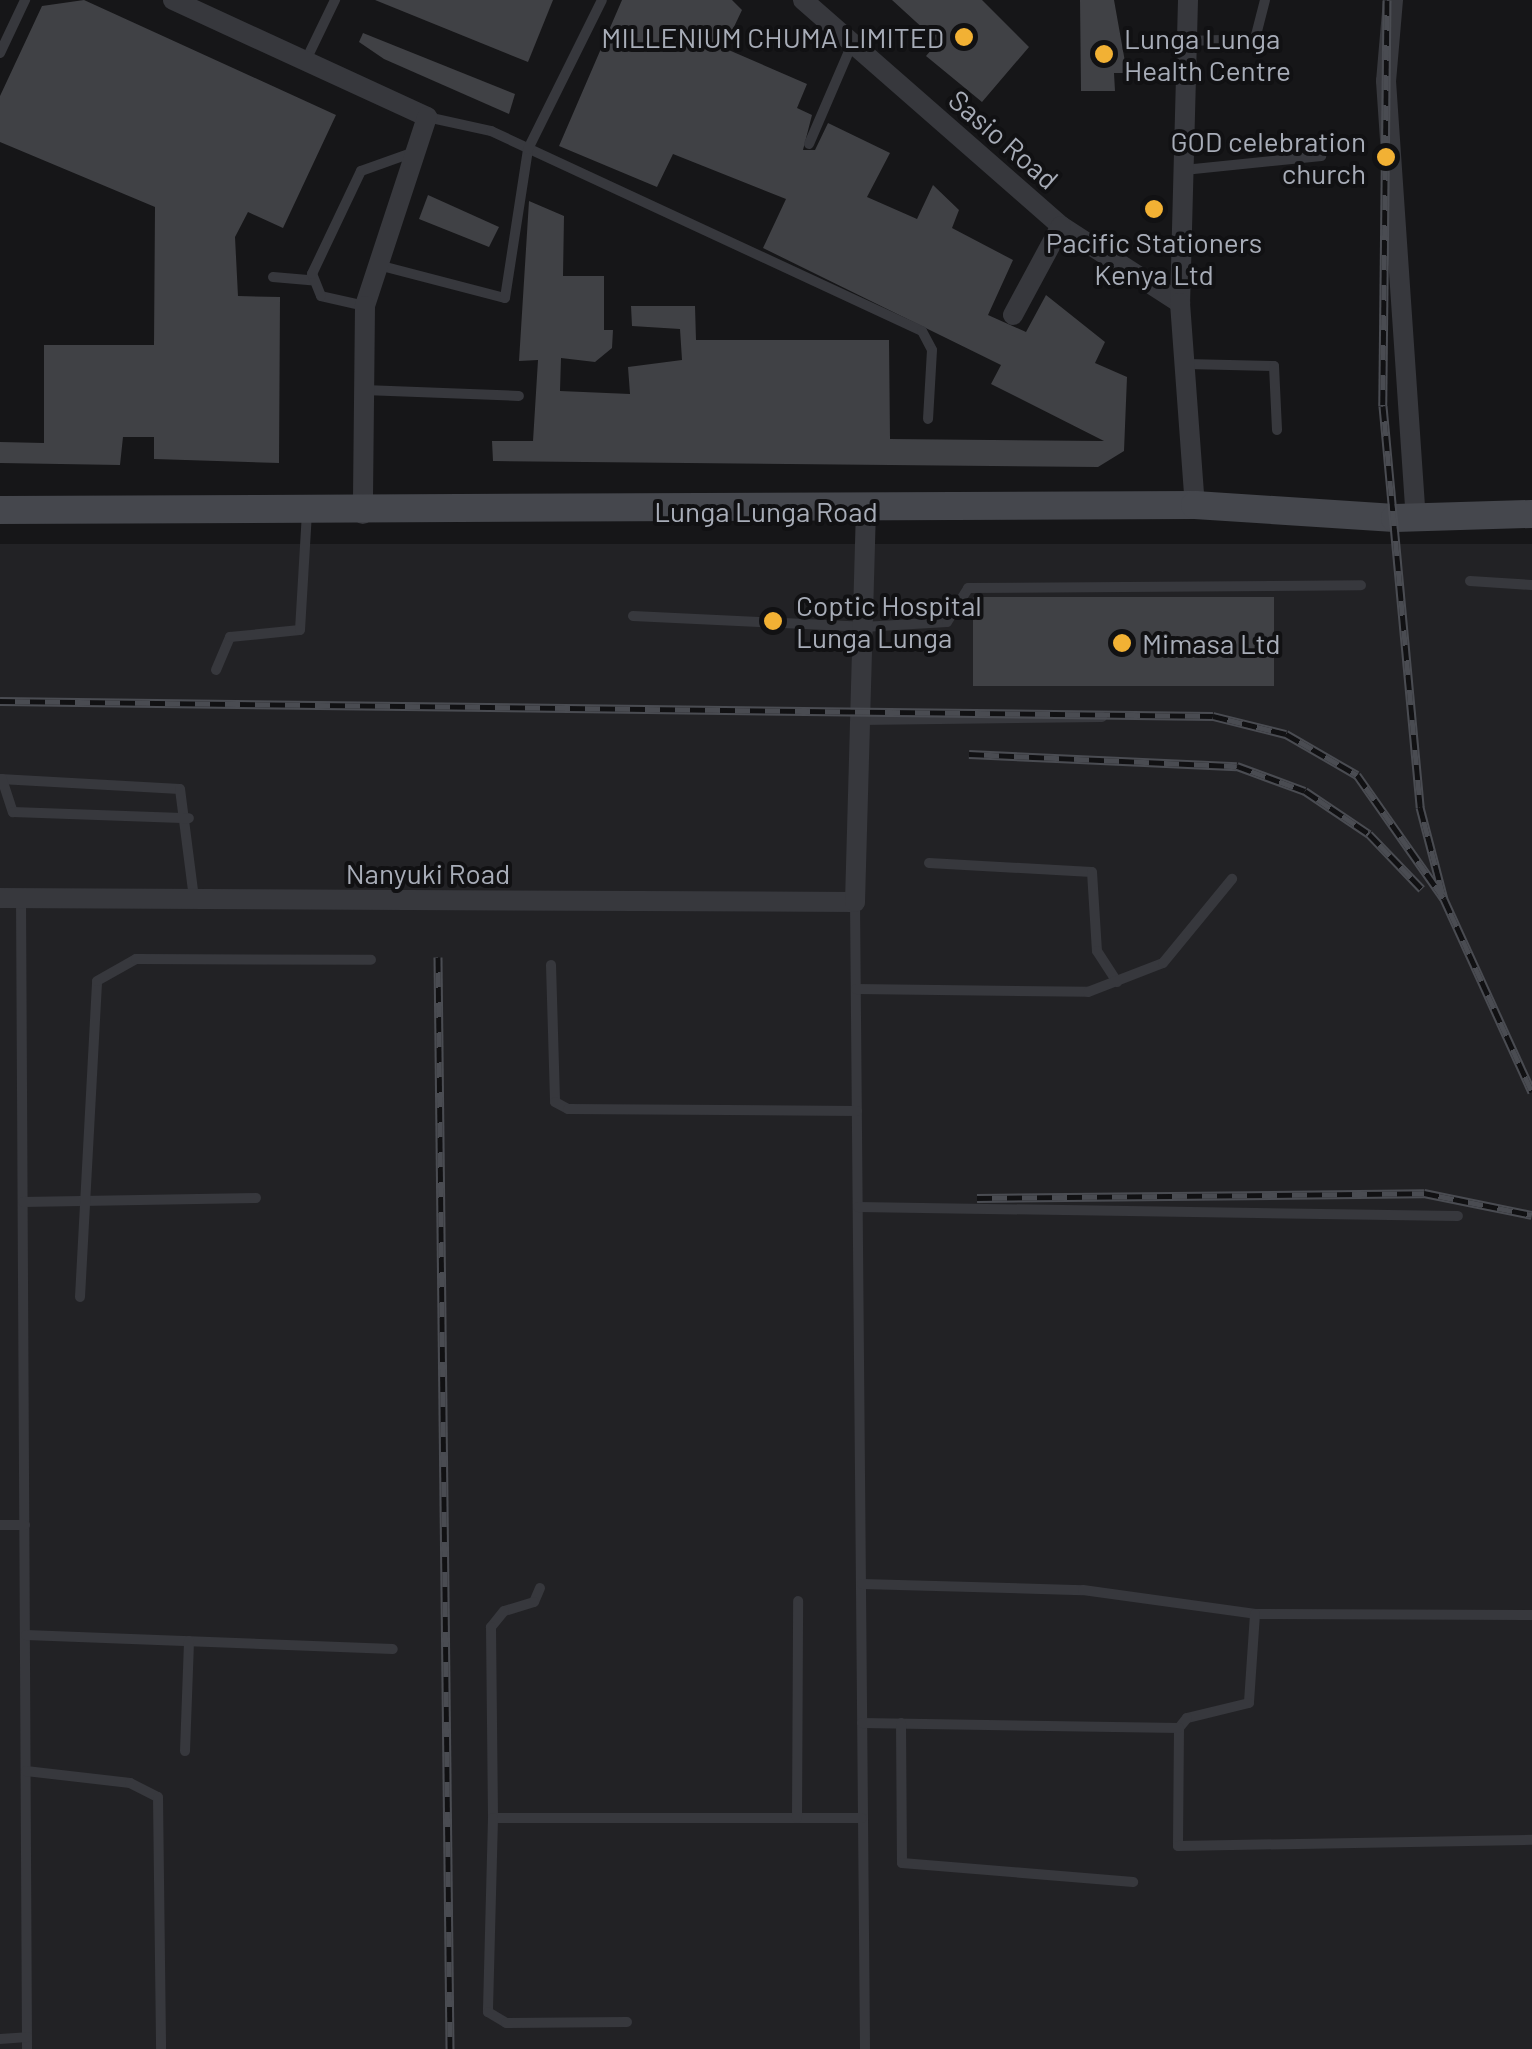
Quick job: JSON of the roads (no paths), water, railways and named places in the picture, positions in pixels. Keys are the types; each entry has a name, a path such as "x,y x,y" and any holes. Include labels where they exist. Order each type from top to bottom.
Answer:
{"main road":[{"name":"Lunga Lunga Road","path":"0,510 363,514 1195,505 1416,516 1532,514"}],"street":[{"path":"173,0 427,116 422,150 374,264 366,306 363,514"},
{"name":"Sasio Road","path":"802,0 1061,226 1180,303"},
{"path":"1188,0 1180,303 1195,505"},
{"path":"1393,0 1386,81 1416,516"},
{"path":"1013,315 1061,226"},
{"path":"855,902 866,510"},
{"name":"Nanyuki Road","path":"10,898 855,902"}],"lane":[{"path":"0,54 25,0"},
{"path":"306,60 335,0"},
{"path":"374,264 505,298 528,149 602,0"},
{"path":"1186,41 1255,39 1266,0"},
{"path":"809,144 852,44"},
{"path":"427,116 459,118 922,331 932,350 928,419"},
{"path":"312,280 361,171 422,150"},
{"path":"1184,170 1321,156"},
{"path":"274,277 312,280"},
{"path":"312,280 320,296 366,306"},
{"path":"1186,364 1274,366 1277,430"},
{"path":"364,390 518,396"},
{"path":"216,670 230,637 300,630 307,513"},
{"path":"1470,581 1532,585"},
{"path":"632,616 863,627 946,622 968,588 1361,585"},
{"path":"860,720 1102,716"},
{"path":"189,818 13,812 1,779 170,784 186,797 189,818 194,899"},
{"path":"929,863 1092,872 1097,951 1117,982"},
{"path":"856,989 1088,992 1162,963 1232,879"},
{"path":"0,2039 27,2043 23,1202 10,898"},
{"path":"855,902 865,2049"},
{"path":"80,1297 97,981 136,959 371,960"},
{"path":"552,965 554,1102 568,1109 857,1111"},
{"path":"23,1202 256,1198"},
{"path":"858,1207 1458,1216"},
{"path":"0,1525 25,1526"},
{"path":"862,1584 1084,1590 1254,1614 1532,1614"},
{"path":"540,1588 534,1602 504,1611 491,1627 493,1818 488,2012 506,2023 627,2022"},
{"path":"798,1601 798,1818"},
{"path":"1254,1614 1249,1704 1187,1718 1179,1728 1173,1838 1194,1852 1532,1840"},
{"path":"26,1634 393,1649"},
{"path":"185,1751 188,1641"},
{"path":"862,1723 1179,1728"},
{"path":"902,1723 902,1862 1133,1882"},
{"path":"26,1771 130,1783 158,1798 160,2049"},
{"path":"493,1818 862,1818"}],"railway":[{"path":"1387,0 1383,406 1420,807 1444,899 1532,1092"},
{"path":"0,701 1213,716 1286,734 1357,775 1444,899"},
{"path":"969,754 1237,766 1305,791 1369,834 1422,889"},
{"path":"438,957 450,2049"},
{"path":"977,1198 1424,1193 1532,1215"}],"place":[{"name":"MILLENIUM CHUMA LIMITED","path":"964,37"},
{"name":"Lunga Lunga Health Centre","path":"1104,54"},
{"name":"GOD celebration church","path":"1386,157"},
{"name":"Pacific Stationers Kenya Ltd","path":"1154,209"},
{"name":"Coptic Hospital Lunga Lunga","path":"773,621"},
{"name":"Mimasa Ltd","path":"1122,643"}]}
